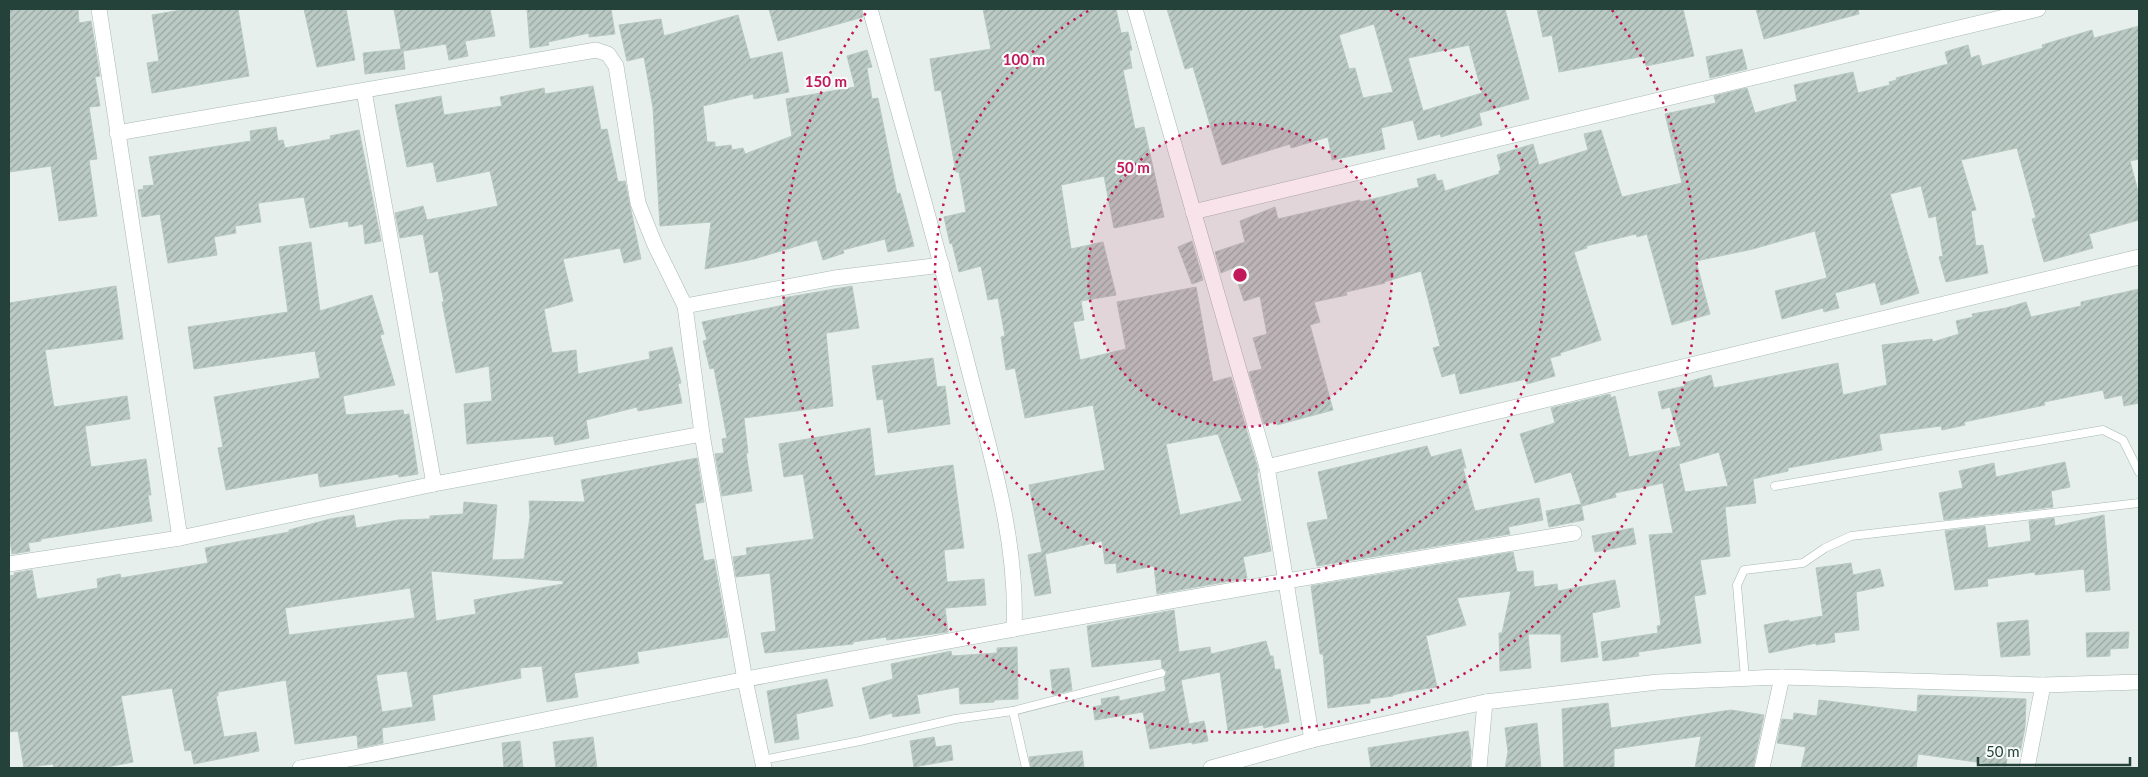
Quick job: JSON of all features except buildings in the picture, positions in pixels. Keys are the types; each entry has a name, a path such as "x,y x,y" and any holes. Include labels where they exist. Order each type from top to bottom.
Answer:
{"street":[{"path":"99,9 180,538"},
{"path":"870,9 942,265 1006,510 1016,594 1014,629"},
{"path":"1135,9 1268,467 1312,740"},
{"path":"1193,212 2038,9"},
{"path":"117,133 596,50 608,54 616,66 638,203 651,238 685,306 702,434 745,680 763,764"},
{"path":"364,91 434,484"},
{"path":"1268,467 2139,257"},
{"path":"685,306 834,278 942,265"},
{"path":"9,564 180,538 434,484 702,434"},
{"path":"300,768 1014,629 1285,580 1574,533"},
{"path":"1762,768 1782,677"},
{"path":"1211,768 1226,766 1312,740 1485,702 1658,682 1782,677 2043,685 2139,682"},
{"path":"2027,768 2043,685"},
{"path":"1479,768 1485,702"}],"lane":[{"path":"1775,486 2103,430 2123,440 2139,472"},
{"path":"1745,678 1736,585 1744,570 1803,563 1825,548 1851,536 2139,503"},
{"path":"763,764 955,719 1013,711 1161,673"},
{"path":"1013,711 1026,768"}]}
